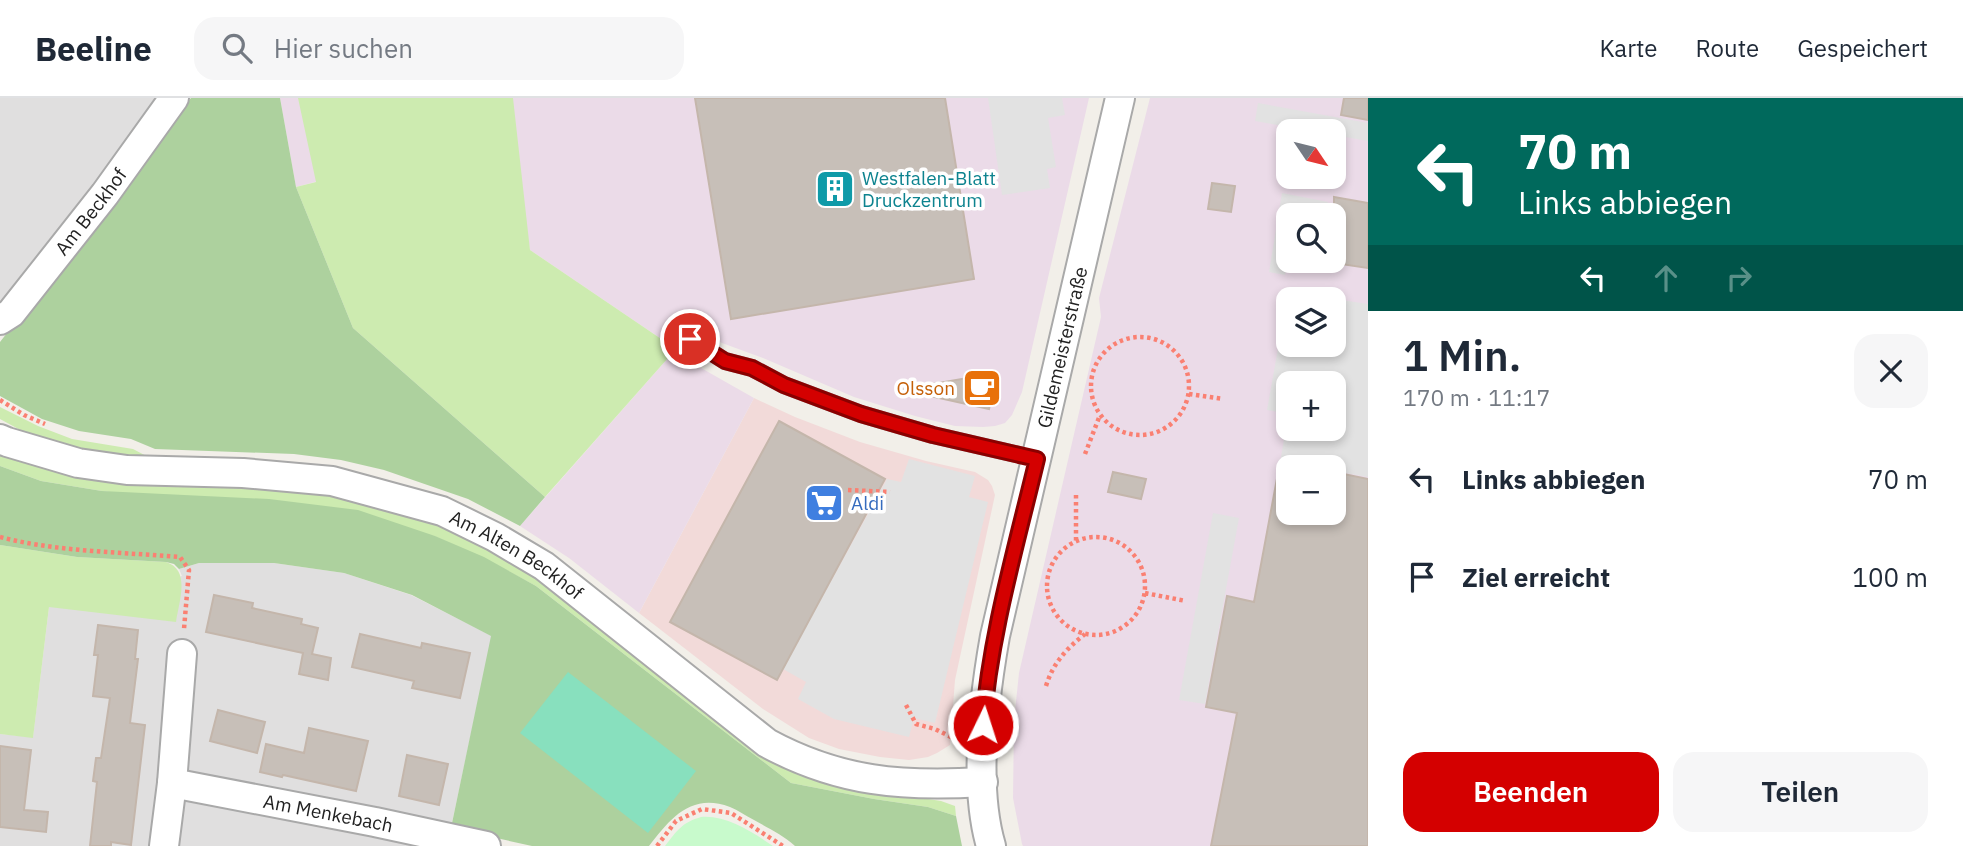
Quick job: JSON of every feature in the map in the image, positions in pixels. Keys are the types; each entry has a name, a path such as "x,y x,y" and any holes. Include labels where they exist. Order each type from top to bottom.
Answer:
{"street":[{"name":"Am Beckhof","path":"0,320 11,313 96,205 174,98"},
{"name":"Gildemeisterstraße","path":"992,846 985,820 983,725 995,636 1120,98"},
{"name":"Am Alten Beckhof","path":"0,439 78,463 128,470 243,473 332,481 442,511 495,537 544,566 767,743 794,758 822,768 877,781 918,784 983,782"},
{"path":"164,846 182,654"},
{"name":"Am Menkebach","path":"172,783 485,846"}],"lane":[{"path":"690,339 725,361 752,368 784,385 861,414 933,435 1037,459"}],"path":[{"path":"1129,337 1148,337 1166,344 1181,357 1189,374 1189,394 1183,412 1170,426 1152,435 1132,435 1114,429 1100,415 1092,398 1091,378 1098,360 1111,346 1129,337"},
{"path":"1189,394 1223,399"},
{"path":"1085,454 1100,415"},
{"path":"848,490 890,492"},
{"path":"1076,495 1076,541"},
{"path":"1105,536 1123,543 1136,557 1144,574 1145,593 1138,612 1124,627 1105,635 1085,634 1067,626 1054,613 1047,595 1047,576 1055,558 1068,544 1076,541 1086,537 1105,536"},
{"path":"0,537 67,549 180,557 189,570 182,654"},
{"path":"1145,593 1186,601"},
{"path":"1046,686 1059,659 1085,634"},
{"path":"906,705 916,724 958,740 959,724 983,725"},
{"path":"657,846 676,821 702,809 731,813 783,846"}],"shaded area":[{"path":"0,98 157,98 99,183 0,308"},
{"path":"280,98 1089,98 1022,392 1012,415 1005,423 983,427 955,426 915,416 854,397 722,343 694,326 676,350 694,364 754,398 639,613 569,558 520,526 676,349 530,250 511,130 296,187"},
{"path":"988,98 1062,98 1065,115 1048,118 1056,167 1047,169 1050,188 1002,195"},
{"path":"1150,98 1368,98 1368,846 1023,846 1013,798 1014,721 1019,673 1101,317 1099,298"},
{"path":"1258,103 1346,119 1276,119 1276,125 1255,121"},
{"path":"1346,119 1368,123 1368,141 1346,137"},
{"path":"1282,193 1328,202 1328,203 1280,203"},
{"path":"1276,229 1276,273 1285,273 1285,275 1269,272"},
{"path":"1346,301 1368,304 1368,477 1346,473 1346,455 1281,455 1284,441 1346,441 1346,371 1276,371 1276,412 1267,410 1276,357 1346,357"},
{"path":"754,398 860,442 975,472 992,486 995,495 955,680 950,745 937,753 909,760 880,757 839,749 809,738 763,709 639,613"},
{"path":"909,459 975,476 969,497 988,502 935,723 914,718 909,737 834,719 798,699 806,682 783,669 887,479 901,482"},
{"path":"1213,513 1239,518 1205,704 1179,700"},
{"path":"199,563 274,563 344,573 411,595 492,636 447,846 0,846 0,734 33,737 49,607 182,576 179,569"}],"green space":[{"path":"191,98 280,98 296,187 353,328 545,497 520,526 468,499 384,470 341,460 294,454 155,449 131,439 79,431 42,419 0,396 0,342"},
{"path":"298,98 513,98 530,250 676,349 545,497 353,328 296,187 316,182"},
{"path":"0,407 72,439 133,449 154,460 96,456 35,438 0,419"},
{"path":"0,453 46,469 100,479 288,487 386,504 456,530 537,575 726,724 883,792 941,801 955,806 956,816 928,807 791,783 536,586 484,558 434,536 41,481 0,466"},
{"path":"0,466 41,481 102,491 269,499 358,510 435,536 484,557 536,586 791,783 928,807 956,816 962,846 795,846 736,810 716,803 704,803 683,811 665,826 649,846 532,846 451,828 491,636 412,595 344,573 274,563 199,563 179,569 166,562 77,557 0,545"},
{"path":"0,545 77,557 166,562 174,566 181,579 176,622 49,607 33,738 0,734"},
{"path":"568,672 696,771 648,833 520,733"},
{"path":"701,817 730,822 773,846 665,846 684,825"}],"building":[{"name":"Westfalen-Blatt Druckzentrum","path":"695,98 945,98 974,279 731,319"},
{"path":"1344,98 1368,98 1368,120 1341,115"},
{"path":"1212,183 1235,186 1231,212 1208,209"},
{"path":"1334,197 1368,203 1368,268 1346,265 1346,203 1334,203"},
{"path":"997,373 989,409 903,390 903,389"},
{"path":"779,421 885,479 777,680 670,622"},
{"path":"1113,472 1146,479 1141,499 1108,492"},
{"path":"1346,474 1368,479 1368,846 1211,846 1237,713 1206,707 1227,596 1254,602 1276,484 1276,525 1346,525"},
{"path":"214,595 253,603 252,608 302,619 301,624 318,628 312,654 331,658 328,680 299,674 303,653 206,632"},
{"path":"98,625 138,630 135,659 138,659 130,723 145,725 131,845 111,842 111,846 90,846 97,782 93,781 96,758 101,758 110,698 93,696 98,655 94,655"},
{"path":"360,634 421,648 422,643 470,653 460,698 412,688 414,681 352,667"},
{"path":"218,710 265,722 257,753 210,741"},
{"path":"309,728 368,741 356,791 260,772 266,744 304,753"},
{"path":"0,746 31,750 24,810 48,812 46,832 0,827"},
{"path":"407,755 448,764 439,805 399,796"}],"place":[{"name":"Westfalen-Blatt Druckzentrum","path":"835,189"},
{"name":"Olsson","path":"982,388"},
{"name":"Aldi","path":"824,503"}],"route":[{"path":"690,339 725,361 752,368 784,385 861,414 933,435 1037,459 995,636 983,725"}]}
